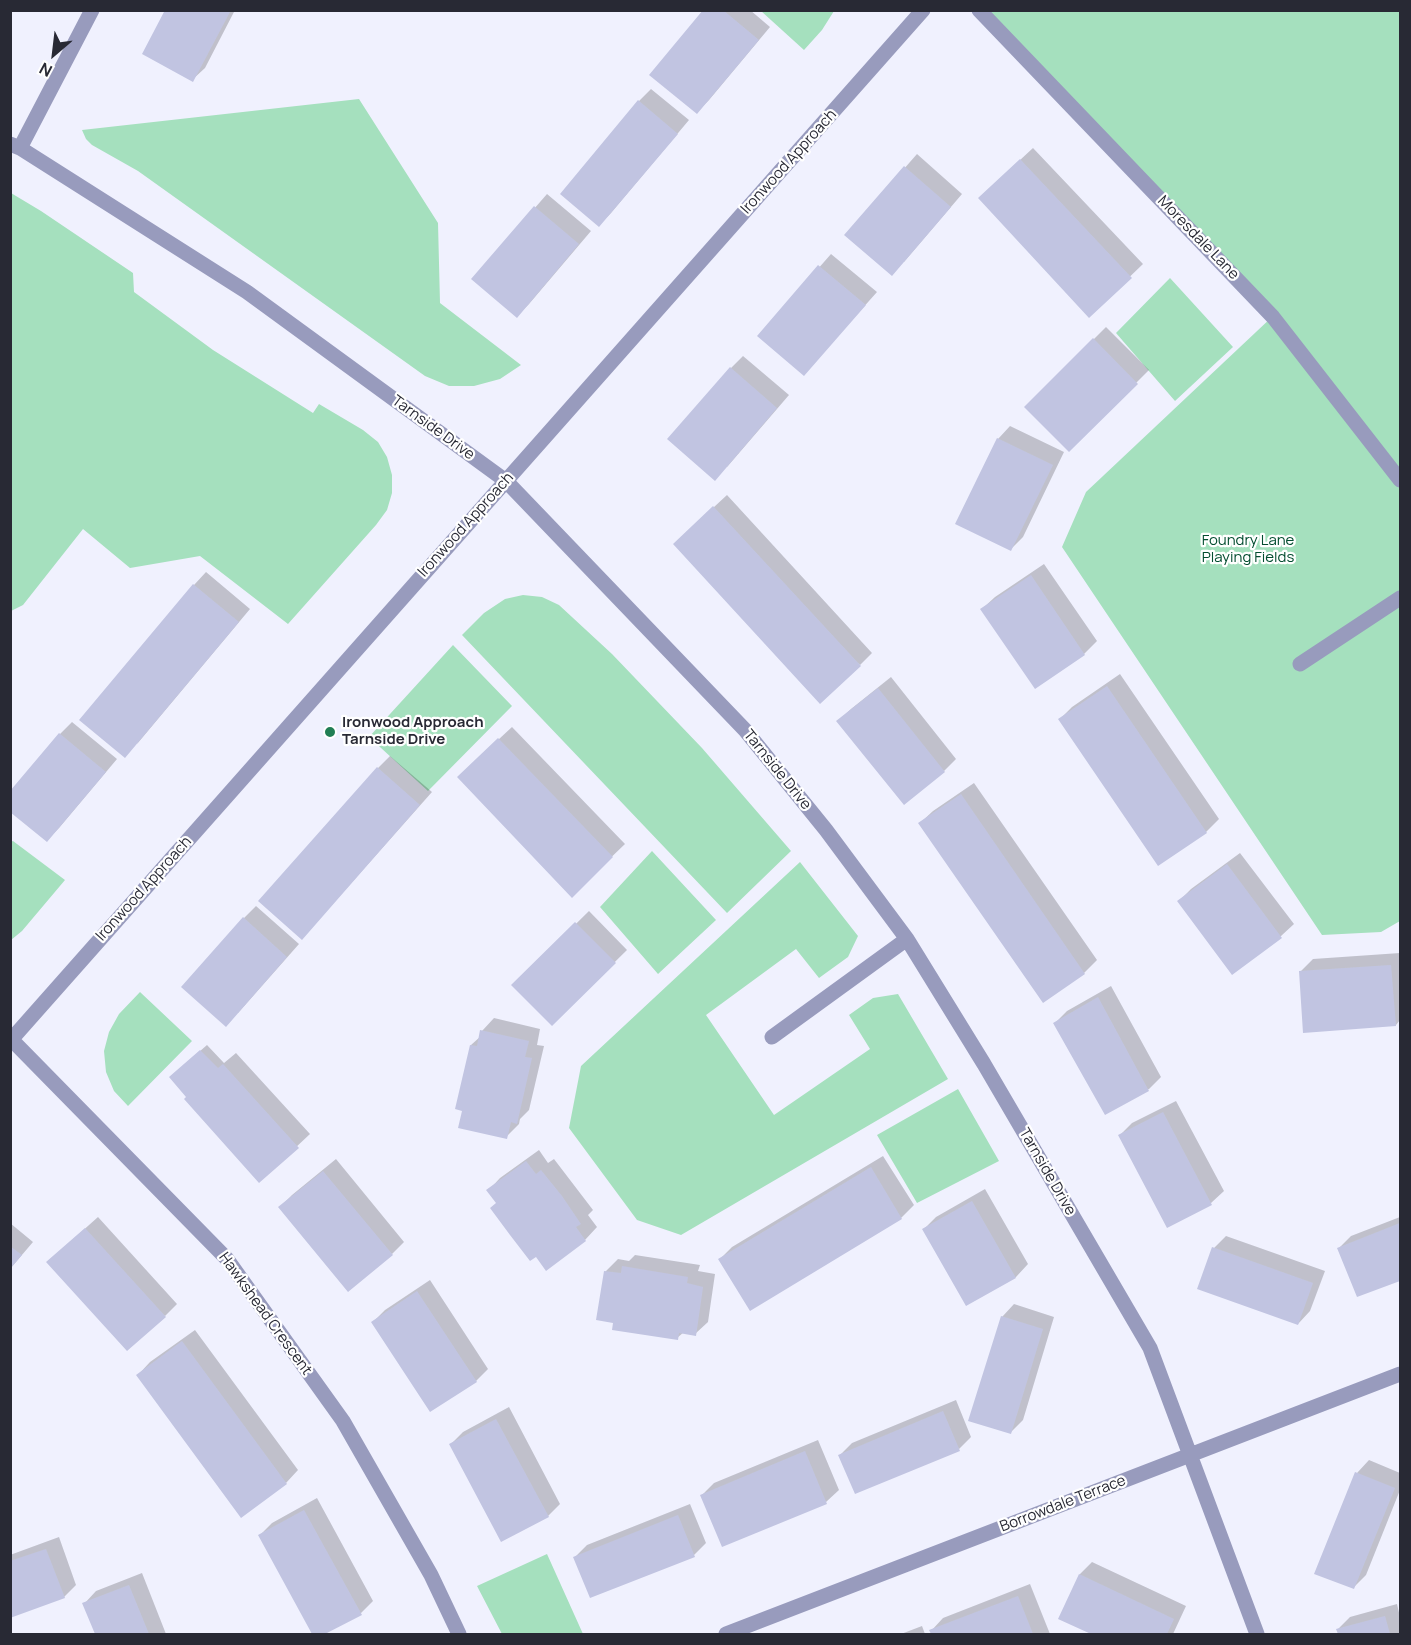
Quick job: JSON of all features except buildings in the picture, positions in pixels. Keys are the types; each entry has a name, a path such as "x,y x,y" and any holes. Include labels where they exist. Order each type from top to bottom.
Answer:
{"street":[{"path":"15,146 92,10"},
{"name":"Ironwood Approach","path":"11,1039 923,10"},
{"name":"Moresdale Lane","path":"979,10 1273,317 1401,480"},
{"name":"Tarnside Drive","path":"15,146 247,292 506,481 744,730 826,830 907,939 984,1064 1150,1348 1257,1635"},
{"path":"1300,664 1401,598"},
{"path":"772,1037 907,939"},
{"name":"Hawkshead Crescent","path":"11,1039 226,1259 343,1421 431,1575 459,1635"},
{"name":"Borrowdale Terrace","path":"726,1635 1401,1374"}],"green space":[{"path":"761,11 834,11 822,30 804,50"},
{"name":"Foundry Lane Playing Fields","path":"979,11 1400,11 1400,921 1381,932 1322,935 1062,547 1086,492 1273,316"},
{"path":"359,99 438,223 440,303 521,365 500,379 474,386 449,386 425,376 138,171 92,145 82,130"},
{"path":"11,193 133,273 134,292 213,350 313,413 319,404 363,430 378,442 387,457 392,475 392,493 387,510 288,624 200,556 130,568 83,529 23,605 11,611"},
{"path":"1170,278 1233,347 1175,401 1116,333"},
{"path":"523,595 542,597 559,605 612,654 702,748 791,851 727,913 462,635 484,613 505,599"},
{"path":"453,645 512,706 428,791 369,737"},
{"path":"13,841 65,880 22,931 11,940 10,842"},
{"path":"652,851 716,920 658,974 600,907"},
{"path":"800,862 858,936 848,957 819,978 796,949 706,1015 774,1115 870,1049 849,1015 873,998 898,994 948,1079 681,1235 637,1220 569,1128 581,1066"},
{"path":"140,992 192,1041 128,1106 114,1091 106,1072 104,1051 109,1032 119,1014"},
{"path":"958,1089 999,1161 917,1203 877,1135"},
{"path":"547,1554 583,1634 502,1634 477,1586"}],"place":[{"name":"Ironwood Approach Tarnside Drive","path":"330,732"}]}
